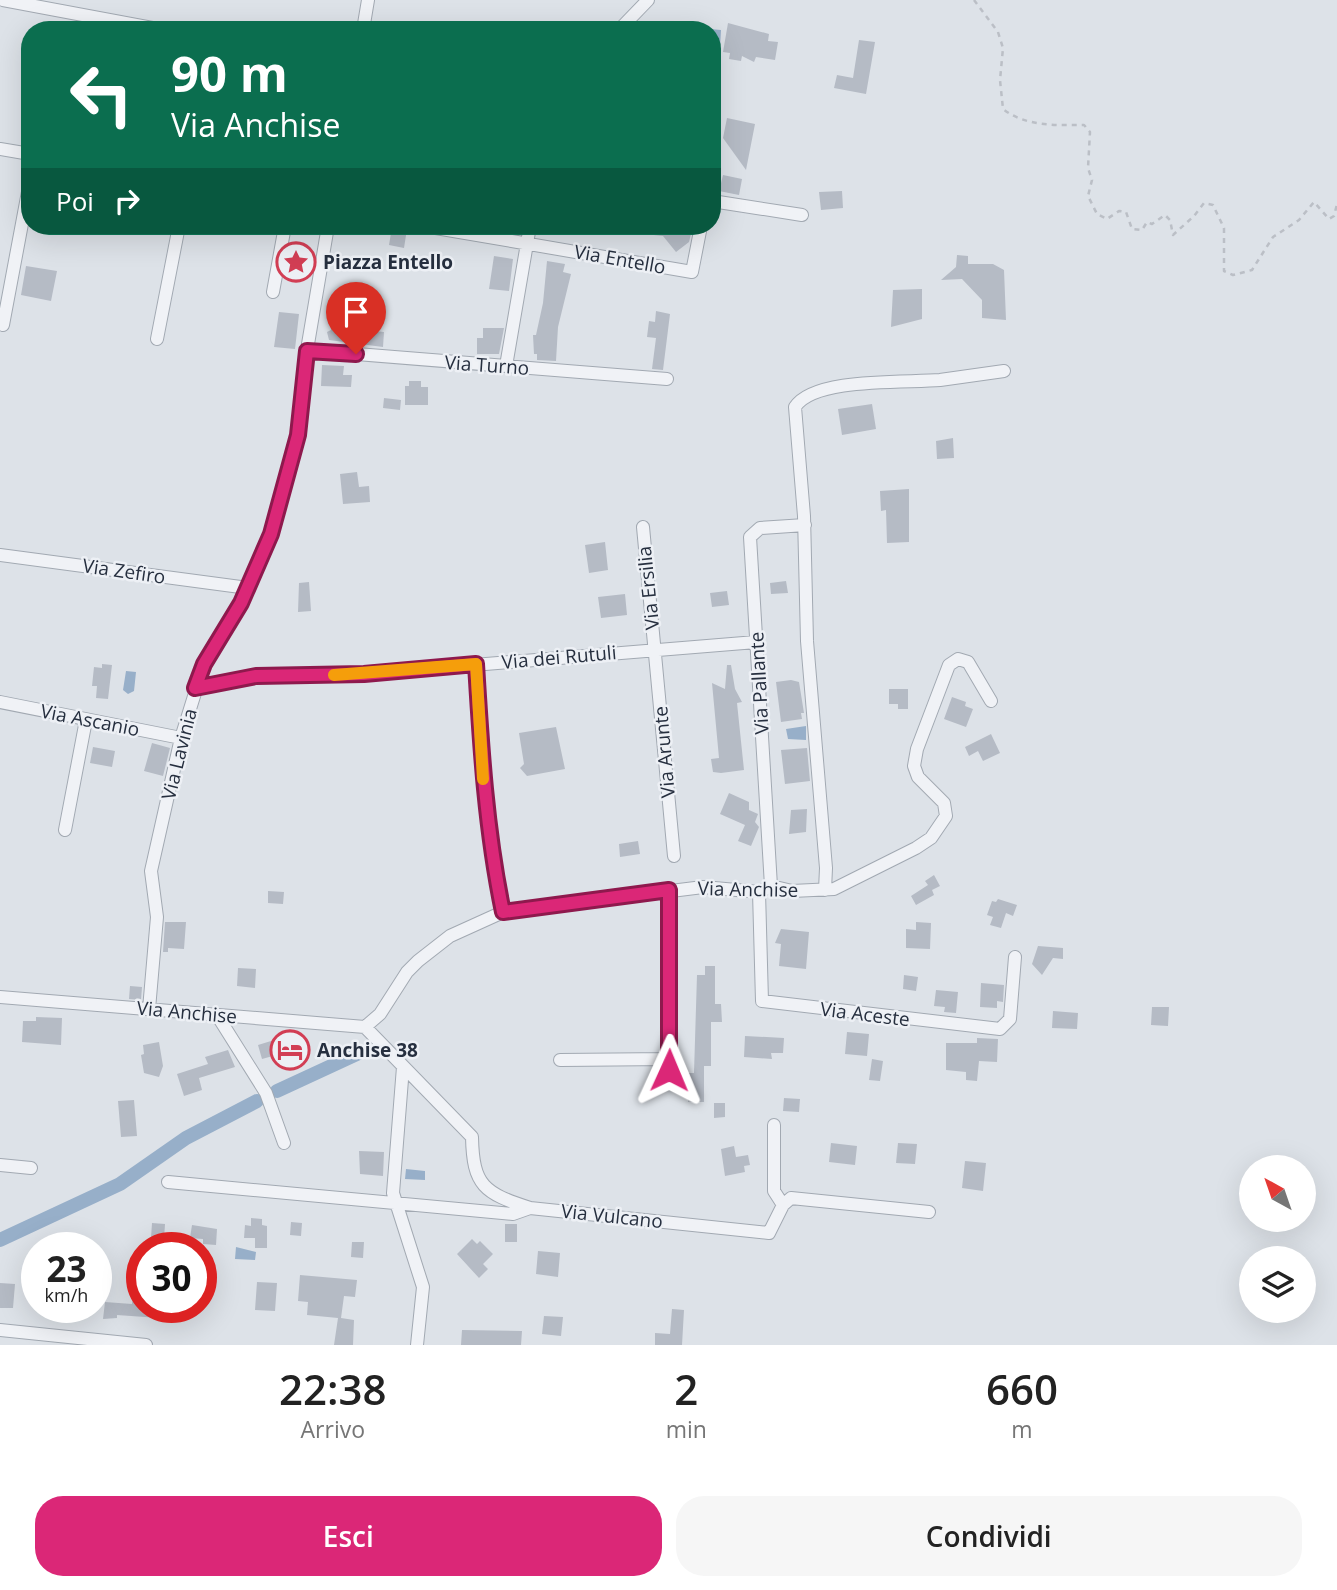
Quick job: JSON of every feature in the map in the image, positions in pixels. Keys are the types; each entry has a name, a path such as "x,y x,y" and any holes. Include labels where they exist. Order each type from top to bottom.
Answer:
{"street":[{"path":"3,0 115,21"},
{"path":"364,21 368,0"},
{"path":"628,21 648,0"},
{"path":"0,149 21,152"},
{"path":"721,202 802,215"},
{"path":"3,325 21,229"},
{"path":"156,340 177,235"},
{"path":"273,292 283,235"},
{"name":"Via Lavinia","path":"149,1009 157,917 150,871 195,688 204,664 247,588 271,534 295,447 307,351 326,235"},
{"name":"Via Entello","path":"479,235 692,272 699,235"},
{"path":"506,366 528,235"},
{"name":"Via Turno","path":"307,351 667,379"},
{"path":"825,890 827,869 807,641 805,525 796,407 802,399 854,384 938,380 1004,371"},
{"name":"Via Pallante","path":"765,889 750,537 760,528 805,525"},
{"name":"Via Ersilia","path":"642,527 654,648"},
{"name":"Via Zefiro","path":"0,555 247,588"},
{"name":"Via dei Rutuli","path":"195,688 256,676 364,674 654,648 756,642"},
{"name":"Via Arunte","path":"654,648 674,856"},
{"name":"Via Anchise","path":"0,998 365,1027 380,1014 407,972 418,961 450,936 503,912 703,887 825,890 861,878 916,848 942,825 946,817 944,803 918,777 914,766 917,749 949,665 958,659 968,662 991,701"},
{"path":"476,664 486,809 503,912"},
{"name":"Via Ascanio","path":"0,702 181,738"},
{"path":"65,830 86,720"},
{"name":"Via Aceste","path":"765,889 762,1001 1000,1029 1010,1019 1015,957"},
{"path":"560,1060 669,1065 669,890"},
{"path":"217,1015 266,1093 284,1143"},
{"name":"Via Vulcano","path":"365,1027 472,1137 473,1163 480,1184 494,1194 530,1208 769,1233 783,1205"},
{"path":"403,1067 393,1193 423,1287 417,1345"},
{"path":"775,1125 775,1191 783,1205 791,1198 798,1198 929,1212"},
{"path":"0,1165 31,1168"},
{"path":"167,1182 513,1214 530,1208"},
{"path":"0,1330 146,1345"}],"path":[{"path":"974,0 998,32 1003,48 1000,80 1003,109 1013,117 1038,124 1084,125 1090,132 1088,168 1092,180 1088,197 1097,214 1107,219 1119,211 1126,212 1132,229 1142,230 1147,222 1152,224 1165,215 1170,220 1173,235 1204,203 1213,205 1224,228 1224,271 1233,275 1252,270 1273,237 1299,220 1309,204 1314,202 1329,219 1334,216 1337,204"}],"water":[{"path":"126,671 136,672 134,691 128,694 123,690"},
{"path":"806,726 806,740 788,739 786,729"},
{"path":"406,1169 425,1171 425,1180 405,1179"},
{"path":"236,1247 256,1252 255,1260 235,1259"}],"building":[{"path":"728,23 769,34 768,41 778,42 775,60 756,57 754,62 742,56 741,61 729,59 730,53 723,52"},
{"path":"859,40 875,42 866,94 834,88 837,75 853,78"},
{"path":"727,118 755,124 746,170 723,138"},
{"path":"723,175 742,179 739,195 721,191"},
{"path":"842,191 843,208 821,210 819,192"},
{"path":"391,235 406,235 404,248 389,245"},
{"path":"654,235 691,235 689,242 676,252 663,236"},
{"path":"957,255 968,256 968,264 993,264 1004,270 1006,320 982,318 982,300 962,279 941,280 956,267"},
{"path":"494,256 513,259 509,291 489,289"},
{"path":"547,261 565,264 563,272 571,274 558,327 556,361 537,360 537,354 534,354 533,335 536,335 543,303"},
{"path":"26,266 57,271 51,301 21,295"},
{"path":"922,289 922,319 891,327 893,290"},
{"path":"336,311 359,318 356,329 384,332 383,347 329,340 327,332 331,330"},
{"path":"656,311 670,314 663,370 652,369 656,338 647,337 649,321 655,322"},
{"path":"279,312 299,314 295,349 274,347"},
{"path":"483,328 504,328 499,354 477,354 477,338 483,338"},
{"path":"322,365 344,366 343,375 352,375 351,387 321,386"},
{"path":"409,381 421,381 421,387 428,387 428,405 405,405 405,386 409,386"},
{"path":"384,398 401,400 400,410 383,408"},
{"path":"872,404 876,429 842,435 838,409"},
{"path":"953,438 954,458 937,459 936,441"},
{"path":"357,472 359,487 369,486 370,502 343,504 340,474"},
{"path":"909,489 909,542 887,543 886,510 881,511 880,491"},
{"path":"605,542 608,570 589,573 585,545"},
{"path":"786,581 788,593 771,594 770,583"},
{"path":"309,582 311,611 298,612 299,583"},
{"path":"727,591 729,605 712,607 710,593"},
{"path":"625,594 627,615 601,618 598,597"},
{"path":"102,664 112,665 108,699 96,698 97,686 92,686 94,667 102,668"},
{"path":"727,665 731,665 735,689 742,702 737,703 744,770 721,773 713,772 711,759 719,758 712,683 725,689"},
{"path":"776,682 799,682 804,713 801,713 802,719 781,722"},
{"path":"889,689 908,689 908,709 898,709 898,704 889,704"},
{"path":"952,697 966,702 965,706 973,709 966,727 944,719"},
{"path":"556,727 565,769 527,776 520,768 524,764 519,733"},
{"path":"991,734 1000,753 983,761 978,751 969,756 965,747"},
{"path":"152,743 170,748 163,776 144,771"},
{"path":"93,747 115,751 112,767 90,763"},
{"path":"807,748 810,781 785,784 781,750"},
{"path":"729,793 749,802 749,810 758,814 755,822 759,827 751,846 738,841 745,825 720,814"},
{"path":"807,809 806,832 789,834 791,810"},
{"path":"638,841 640,854 620,857 619,844"},
{"path":"934,875 940,886 932,890 934,895 916,905 911,896 928,885 925,881"},
{"path":"268,891 284,892 283,904 268,903"},
{"path":"998,899 1017,905 1013,916 1006,913 1001,928 990,925 993,917 987,915 992,901 996,902"},
{"path":"165,922 186,922 184,949 168,948 168,952 163,952"},
{"path":"916,922 931,923 930,949 906,948 906,929 916,930"},
{"path":"781,929 809,932 806,969 779,966 781,944 775,943"},
{"path":"1038,946 1063,948 1063,959 1053,958 1042,975 1032,964"},
{"path":"705,966 715,966 715,1004 721,1004 722,1022 711,1022 711,1066 704,1066 704,1102 688,1102 687,1073 694,1073 697,975 705,975"},
{"path":"238,968 256,969 255,988 237,986"},
{"path":"904,975 918,977 916,991 903,989"},
{"path":"981,983 1004,985 1003,1002 997,1001 997,1008 980,1007"},
{"path":"130,986 142,987 141,1000 129,999"},
{"path":"936,990 958,992 956,1013 944,1012 945,1007 934,1006"},
{"path":"1152,1007 1169,1007 1168,1026 1151,1025"},
{"path":"1053,1011 1078,1013 1077,1029 1052,1028"},
{"path":"36,1017 62,1018 61,1045 22,1042 23,1021 36,1021"},
{"path":"847,1032 869,1034 867,1056 845,1054"},
{"path":"745,1036 784,1038 783,1053 771,1053 772,1059 744,1057"},
{"path":"284,1037 286,1043 301,1038 307,1057 283,1065 280,1054 262,1059 258,1045"},
{"path":"977,1038 998,1039 997,1062 979,1061 977,1081 966,1080 966,1072 946,1070 946,1043 977,1043"},
{"path":"159,1042 163,1066 159,1077 144,1073 141,1055 144,1054 143,1045"},
{"path":"228,1050 235,1067 199,1078 202,1090 184,1096 177,1074 208,1064 205,1057"},
{"path":"872,1059 883,1061 880,1081 869,1080"},
{"path":"784,1098 800,1099 799,1112 783,1111"},
{"path":"134,1100 137,1136 121,1137 118,1101"},
{"path":"714,1103 725,1103 725,1117 714,1118"},
{"path":"831,1143 857,1146 855,1165 829,1162"},
{"path":"898,1143 917,1144 915,1164 896,1163"},
{"path":"734,1146 736,1157 748,1155 750,1165 744,1166 745,1172 725,1176 721,1149"},
{"path":"359,1151 384,1152 383,1176 360,1174"},
{"path":"965,1161 986,1163 983,1191 962,1188"},
{"path":"251,1218 262,1219 262,1225 267,1226 267,1248 255,1248 255,1238 244,1238 245,1225 251,1226"},
{"path":"291,1222 302,1223 301,1236 290,1235"},
{"path":"152,1223 165,1224 164,1232 151,1232"},
{"path":"505,1224 517,1224 517,1242 505,1242"},
{"path":"192,1225 217,1229 217,1232 191,1232"},
{"path":"472,1239 477,1244 480,1241 493,1254 483,1264 488,1269 479,1278 457,1254"},
{"path":"352,1242 364,1242 363,1258 351,1257"},
{"path":"538,1251 560,1253 558,1277 536,1274"},
{"path":"300,1275 357,1280 355,1297 344,1296 341,1318 354,1320 353,1345 334,1345 338,1318 307,1315 308,1302 298,1301"},
{"path":"257,1282 277,1283 275,1311 255,1310"},
{"path":"0,1283 15,1284 13,1308 0,1308"},
{"path":"112,1303 126,1304 126,1316 117,1315 117,1318 112,1318"},
{"path":"672,1309 684,1310 682,1345 655,1345 655,1333 670,1334"},
{"path":"544,1316 563,1317 561,1336 542,1334"},
{"path":"462,1330 522,1331 521,1345 461,1345"}],"waterway":[{"path":"277,1091 357,1054"},
{"path":"0,1240 120,1184 186,1138 257,1101"}],"slow traffic":[{"path":"334,675 476,664 483,779"}],"place":[{"name":"Piazza Entello","path":"296,262"},
{"name":"Anchise 38","path":"290,1050"}],"route":[{"path":"356,354 307,351 298,435 271,534 241,603 204,664 195,688 256,676 364,674 476,664 485,796 491,849 503,912 669,890 669,1070"}]}
